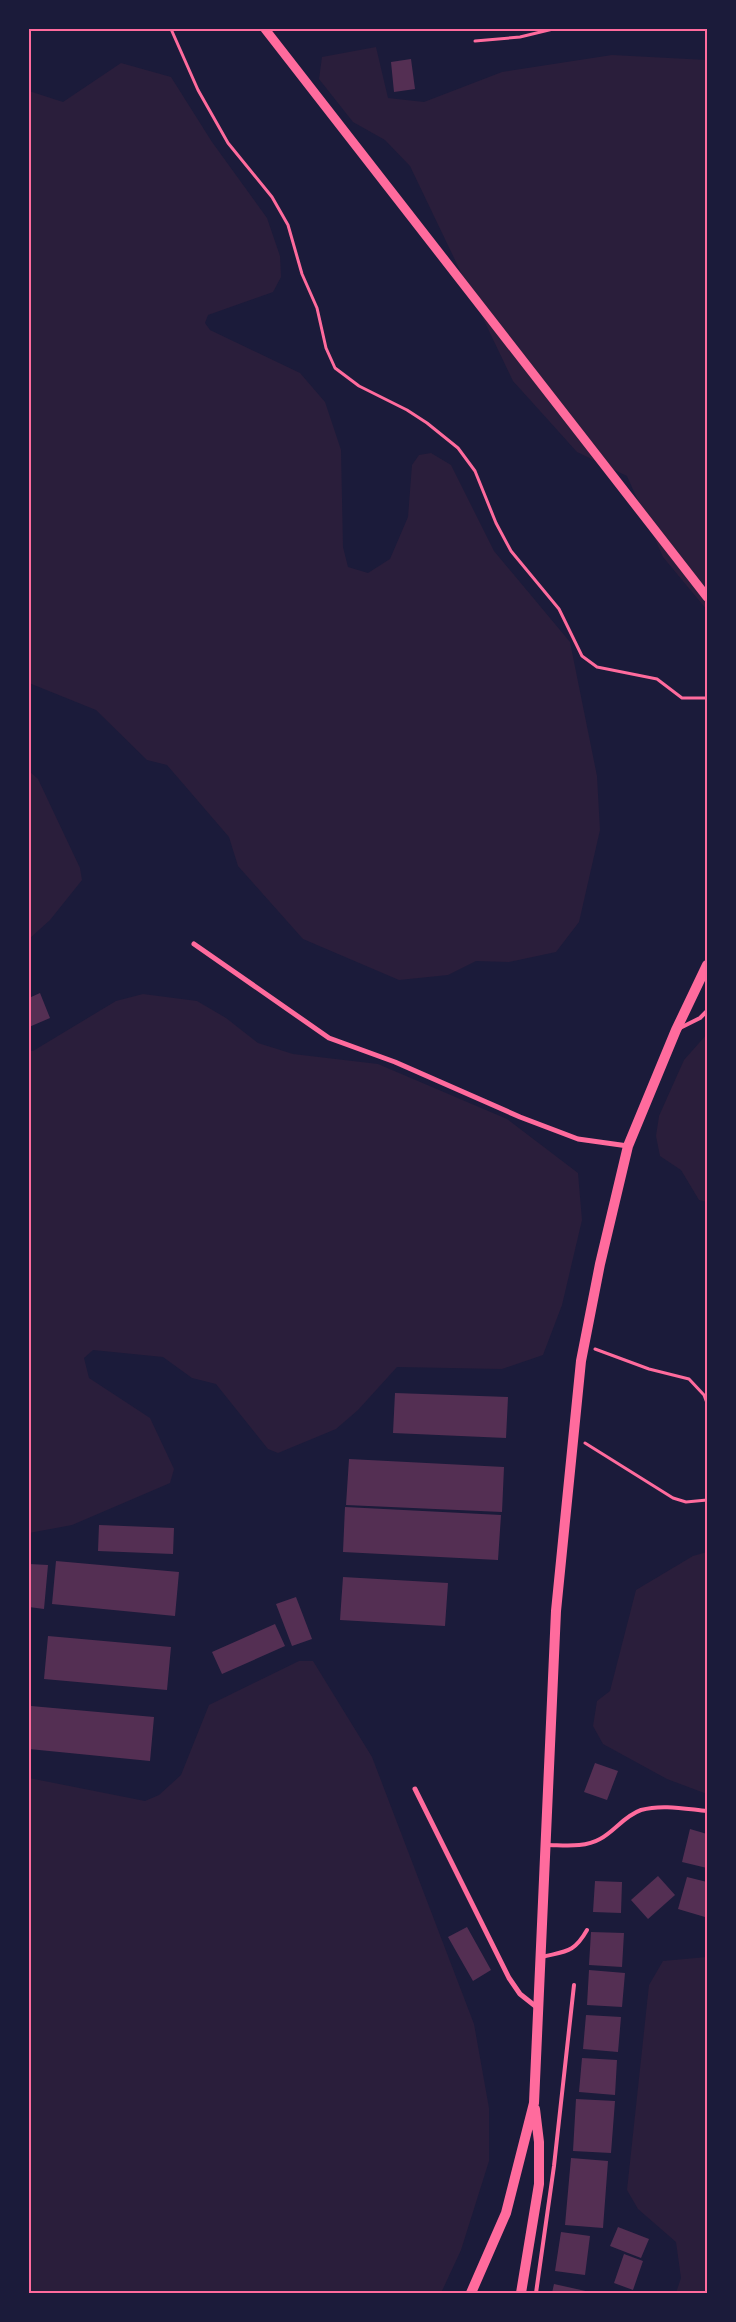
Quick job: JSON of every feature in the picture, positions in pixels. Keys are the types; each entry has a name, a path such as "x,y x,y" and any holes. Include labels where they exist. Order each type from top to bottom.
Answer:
{"main road":[{"path":"471,2293 506,2213 534,2103 540,2010 556,1611 584,1345 600,1264 628,1146 676,1030 707,965"},
{"path":"520,2293 540,2184 539,2142 534,2103"}],"street":[{"path":"264,29 707,597"},
{"path":"194,944 329,1038 395,1062 520,1117 578,1139 628,1146"},
{"path":"415,1789 509,1978 520,1994 540,2010"}],"lane":[{"path":"676,1030 700,1018 707,1011"},
{"path":"546,1845 574,1846 601,1839 627,1816 642,1810 663,1807 707,1811"},
{"path":"542,1957 574,1948 587,1930"},
{"path":"536,2293 554,2166 574,1986"}],"path":[{"path":"171,29 198,90 228,143 272,197 288,225 302,274 317,308 326,348 336,368 359,386 407,410 427,423 458,448 475,472 496,523 511,551 559,609 582,656 597,667 657,679 682,698 707,698"},
{"path":"475,42 520,37 553,29"},
{"path":"584,1345 650,1369 689,1379 704,1395 707,1403"},
{"path":"574,1436 673,1498 686,1502 707,1500"}],"shaded area":[{"path":"376,47 388,98 424,102 502,72 612,55 707,60 707,610 663,557 627,476 577,452 513,381 410,166 385,140 353,122 319,79 322,57"},
{"path":"121,63 171,77 212,142 267,218 280,256 281,277 273,292 208,315 205,323 210,330 300,373 325,402 341,450 343,547 348,567 368,573 390,559 408,517 412,465 419,455 431,453 451,465 494,551 570,642 597,776 600,830 579,922 556,952 509,962 476,961 448,975 399,980 303,939 238,866 229,837 167,765 147,760 96,710 29,683 29,91 63,102"},
{"path":"29,771 38,779 80,868 82,880 50,920 29,939"},
{"path":"143,994 197,1001 226,1018 258,1043 293,1054 378,1064 507,1119 578,1173 582,1220 562,1305 543,1355 502,1369 397,1367 358,1410 336,1429 278,1453 268,1449 216,1384 192,1378 163,1357 93,1350 84,1358 89,1378 150,1418 174,1469 170,1483 72,1525 29,1533 29,1051 33,1051 116,1001"},
{"path":"707,1034 707,1202 699,1200 681,1170 660,1156 656,1136 659,1116 684,1060"},
{"path":"707,1552 707,1794 667,1779 603,1744 593,1726 597,1701 610,1691 636,1590 693,1556"},
{"path":"299,1661 313,1661 372,1757 474,2024 489,2108 489,2161 461,2250 441,2293 29,2293 29,1778 145,1801 159,1795 181,1775 209,1705"},
{"path":"707,1957 707,2293 676,2293 681,2278 676,2242 638,2209 627,2190 649,1985 663,1961"}],"building":[{"path":"411,59 415,89 394,92 391,62"},
{"path":"40,993 50,1018 29,1027 29,998"},
{"path":"395,1393 508,1397 506,1438 393,1433"},
{"path":"349,1459 504,1467 502,1512 346,1505"},
{"path":"345,1507 501,1515 498,1560 343,1552"},
{"path":"99,1525 174,1528 173,1554 98,1551"},
{"path":"56,1561 179,1572 175,1616 52,1604"},
{"path":"29,1564 48,1565 44,1609 29,1607"},
{"path":"343,1577 448,1583 445,1626 340,1620"},
{"path":"296,1597 312,1639 292,1646 276,1604"},
{"path":"275,1624 285,1646 222,1674 212,1652"},
{"path":"48,1636 171,1647 167,1690 44,1679"},
{"path":"31,1706 154,1717 150,1761 29,1749"},
{"path":"595,1763 618,1771 607,1800 584,1792"},
{"path":"690,1829 707,1834 707,1868 682,1862"},
{"path":"658,1876 675,1895 648,1919 631,1900"},
{"path":"687,1877 707,1882 705,1917 678,1909"},
{"path":"595,1881 622,1882 621,1913 593,1912"},
{"path":"467,1927 491,1970 473,1981 448,1937"},
{"path":"591,1932 624,1933 622,1967 589,1965"},
{"path":"589,1970 625,1973 622,2007 587,2005"},
{"path":"586,2015 621,2017 618,2052 583,2049"},
{"path":"582,2058 617,2060 615,2095 579,2092"},
{"path":"576,2099 615,2101 611,2153 573,2151"},
{"path":"571,2158 608,2161 603,2228 565,2225"},
{"path":"618,2227 649,2239 641,2258 610,2246"},
{"path":"561,2232 590,2236 585,2275 555,2271"},
{"path":"624,2254 643,2261 633,2290 614,2283"},
{"path":"554,2284 590,2292 552,2293"}]}
